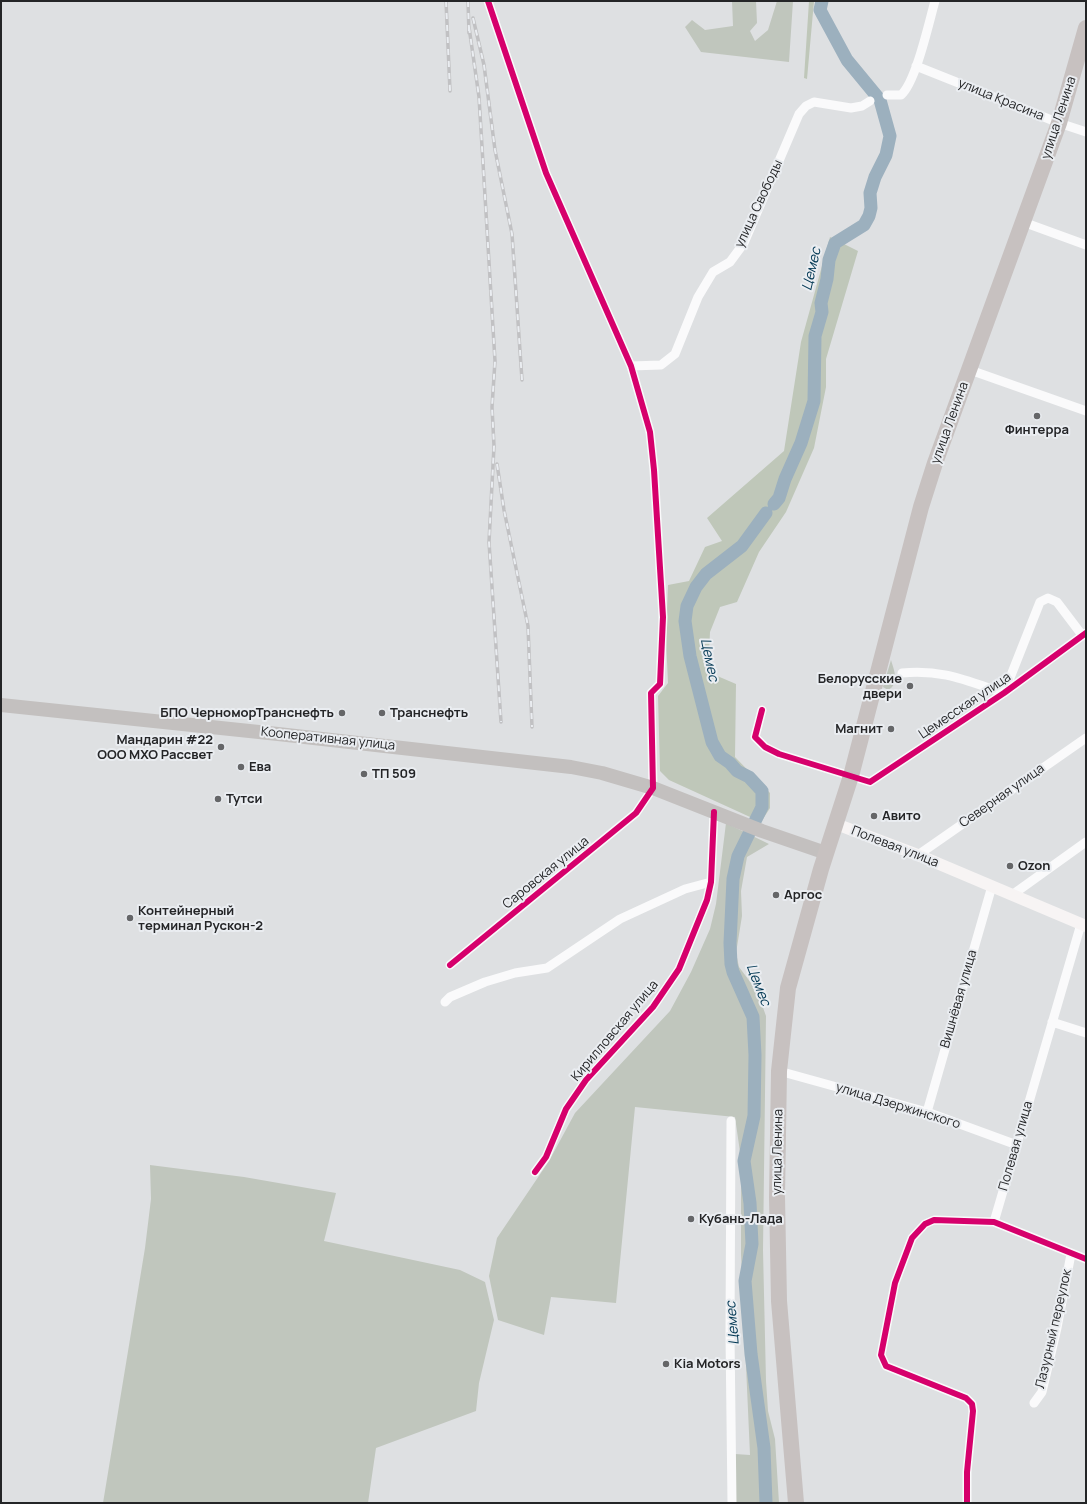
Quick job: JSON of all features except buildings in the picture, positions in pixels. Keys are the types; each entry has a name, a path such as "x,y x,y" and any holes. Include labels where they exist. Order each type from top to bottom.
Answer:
{"highway":[{"name":"улица Ленина","path":"796,1503 779,1301 777,1197 779,1071 788,988 826,854 851,776 921,507 935,463 1059,123 1086,28"}],"main road":[{"name":"Кооперативная улица","path":"1,705 256,731 571,767 602,773 652,790 826,854"},
{"name":"Полевая улица","path":"836,824 918,855 1083,925"}],"street":[{"path":"488,1 546,173 631,366 650,432 654,470 663,617 660,684 651,693 652,790"},
{"path":"887,95 901,95 906,91 916,66 935,1"},
{"name":"улица Красина","path":"916,66 1059,123 1086,132"},
{"name":"улица Свободы","path":"631,366 661,365 675,354 698,297 713,272 730,262 744,243 799,114 806,106 814,102 851,108 862,106 870,101"},
{"path":"1023,222 1086,245"},
{"path":"970,370 1086,411"},
{"path":"902,673 923,671 945,674 1004,693 1040,602 1048,598 1057,602 1084,634"},
{"name":"Цемесская улица","path":"851,776 870,782 1004,693 1084,634"},
{"path":"762,710 756,737 764,747 779,754 851,776"},
{"name":"Северная улица","path":"918,855 1086,738"},
{"name":"Саровская улица","path":"450,966 636,813 652,790"},
{"name":"Кирилловская улица","path":"535,1172 546,1157 566,1109 586,1080 653,1007 679,969 707,900 711,882 714,812"},
{"path":"1012,895 1086,842"},
{"path":"445,1002 450,998 485,982 515,973 547,968 620,919 685,889 711,882"},
{"name":"Вишнёвая улица","path":"927,1112 992,886"},
{"name":"Полевая улица","path":"994,1222 1052,1022 1083,925"},
{"path":"1052,1022 1086,1033"},
{"name":"улица Дзержинского","path":"779,1071 927,1112 1017,1145"},
{"path":"731,1121 730,1342 732,1503"},
{"path":"967,1503 967,1472 973,1411 972,1404 966,1398 886,1366 882,1356 895,1283 912,1238 925,1224 934,1220 994,1222 1070,1254 1086,1259"},
{"name":"Лазурный переулок","path":"1034,1403 1042,1392 1057,1328 1070,1254"}],"shaded area":[{"path":"732,1 756,1 757,23 750,31 755,41 768,30 777,1 793,1 789,62 701,52 685,27 692,20 705,30 733,26"},
{"path":"891,660 895,672 895,681 892,687 888,690 883,687"},
{"path":"726,823 769,844 747,857 741,891 742,916 736,953 739,967 757,991 766,1016 763,1250 766,1381 768,1411 775,1439 779,1503 736,1503 735,1454 750,1455 741,1254 741,1159 735,1117 635,1107 616,1303 551,1297 544,1335 498,1320 489,1276 497,1238 549,1161 575,1113 670,1011 691,972 710,929 716,904"},
{"path":"150,1165 244,1177 336,1193 324,1241 460,1270 485,1282 494,1320 479,1383 476,1411 376,1448 368,1503 103,1503 145,1248 151,1199"}],"green space":[{"path":"809,1 814,1 807,79 804,78"},
{"path":"830,237 858,251 826,359 826,387 814,448 786,512 759,552 737,602 720,607 710,632 708,672 736,684 735,757 770,793 770,808 761,822 669,780 660,771 658,696 668,683 666,639 668,585 689,581 705,547 722,541 707,518 784,451 801,342"}],"waterway":[{"name":"Цемес","path":"774,504 779,498 785,479 801,443 814,401 815,336 822,312 821,303 827,279 829,260 835,243 864,225 869,216 871,208 870,193 875,177 886,155 890,136 880,100 847,60 820,10 822,1"},
{"name":"Цемес","path":"766,513 742,546 706,574 696,587 687,606 685,621 690,656 712,742 720,756 730,763 737,771 749,777 762,791 762,807 738,856 733,879 730,943 733,972 753,1017 755,1055 754,1116 744,1161 750,1203 752,1244 745,1281 751,1354 764,1448 766,1503"}],"railway":[{"path":"446,1 450,91"},
{"path":"468,1 469,33"},
{"path":"473,18 484,65 495,150 512,234 522,380"},
{"path":"469,27 479,97 495,361 492,407 494,446 489,542 501,722"},
{"path":"497,464 504,510 528,626 532,727"}],"cycle path":[{"path":"450,965 636,813 653,788 651,693 660,684 663,617 654,470 650,432 631,366 546,173 488,1"},
{"path":"762,710 755,737 765,747 779,754 870,782 1004,693 1086,633"},
{"path":"535,1172 546,1157 566,1109 586,1080 653,1007 679,969 707,900 711,882 714,812"},
{"path":"967,1503 967,1472 973,1411 972,1404 966,1398 886,1366 881,1355 895,1283 912,1238 925,1224 934,1220 994,1222 1086,1259"}],"place":[{"name":"Финтерра","path":"1037,416"},
{"name":"Белорусские двери","path":"910,686"},
{"name":"БПО ЧерноморТранснефть","path":"342,713"},
{"name":"Транснефть","path":"382,713"},
{"name":"Магнит","path":"891,729"},
{"name":"Мандарин #22 ООО МХО Рассвет","path":"221,747"},
{"name":"Ева","path":"241,767"},
{"name":"ТП 509","path":"364,774"},
{"name":"Тутси","path":"218,799"},
{"name":"Авито","path":"874,816"},
{"name":"Ozon","path":"1010,866"},
{"name":"Аргос","path":"776,895"},
{"name":"Контейнерный терминал Рускон-2","path":"130,918"},
{"name":"Кубань-Лада","path":"691,1219"},
{"name":"Kia Motors","path":"666,1364"}]}
